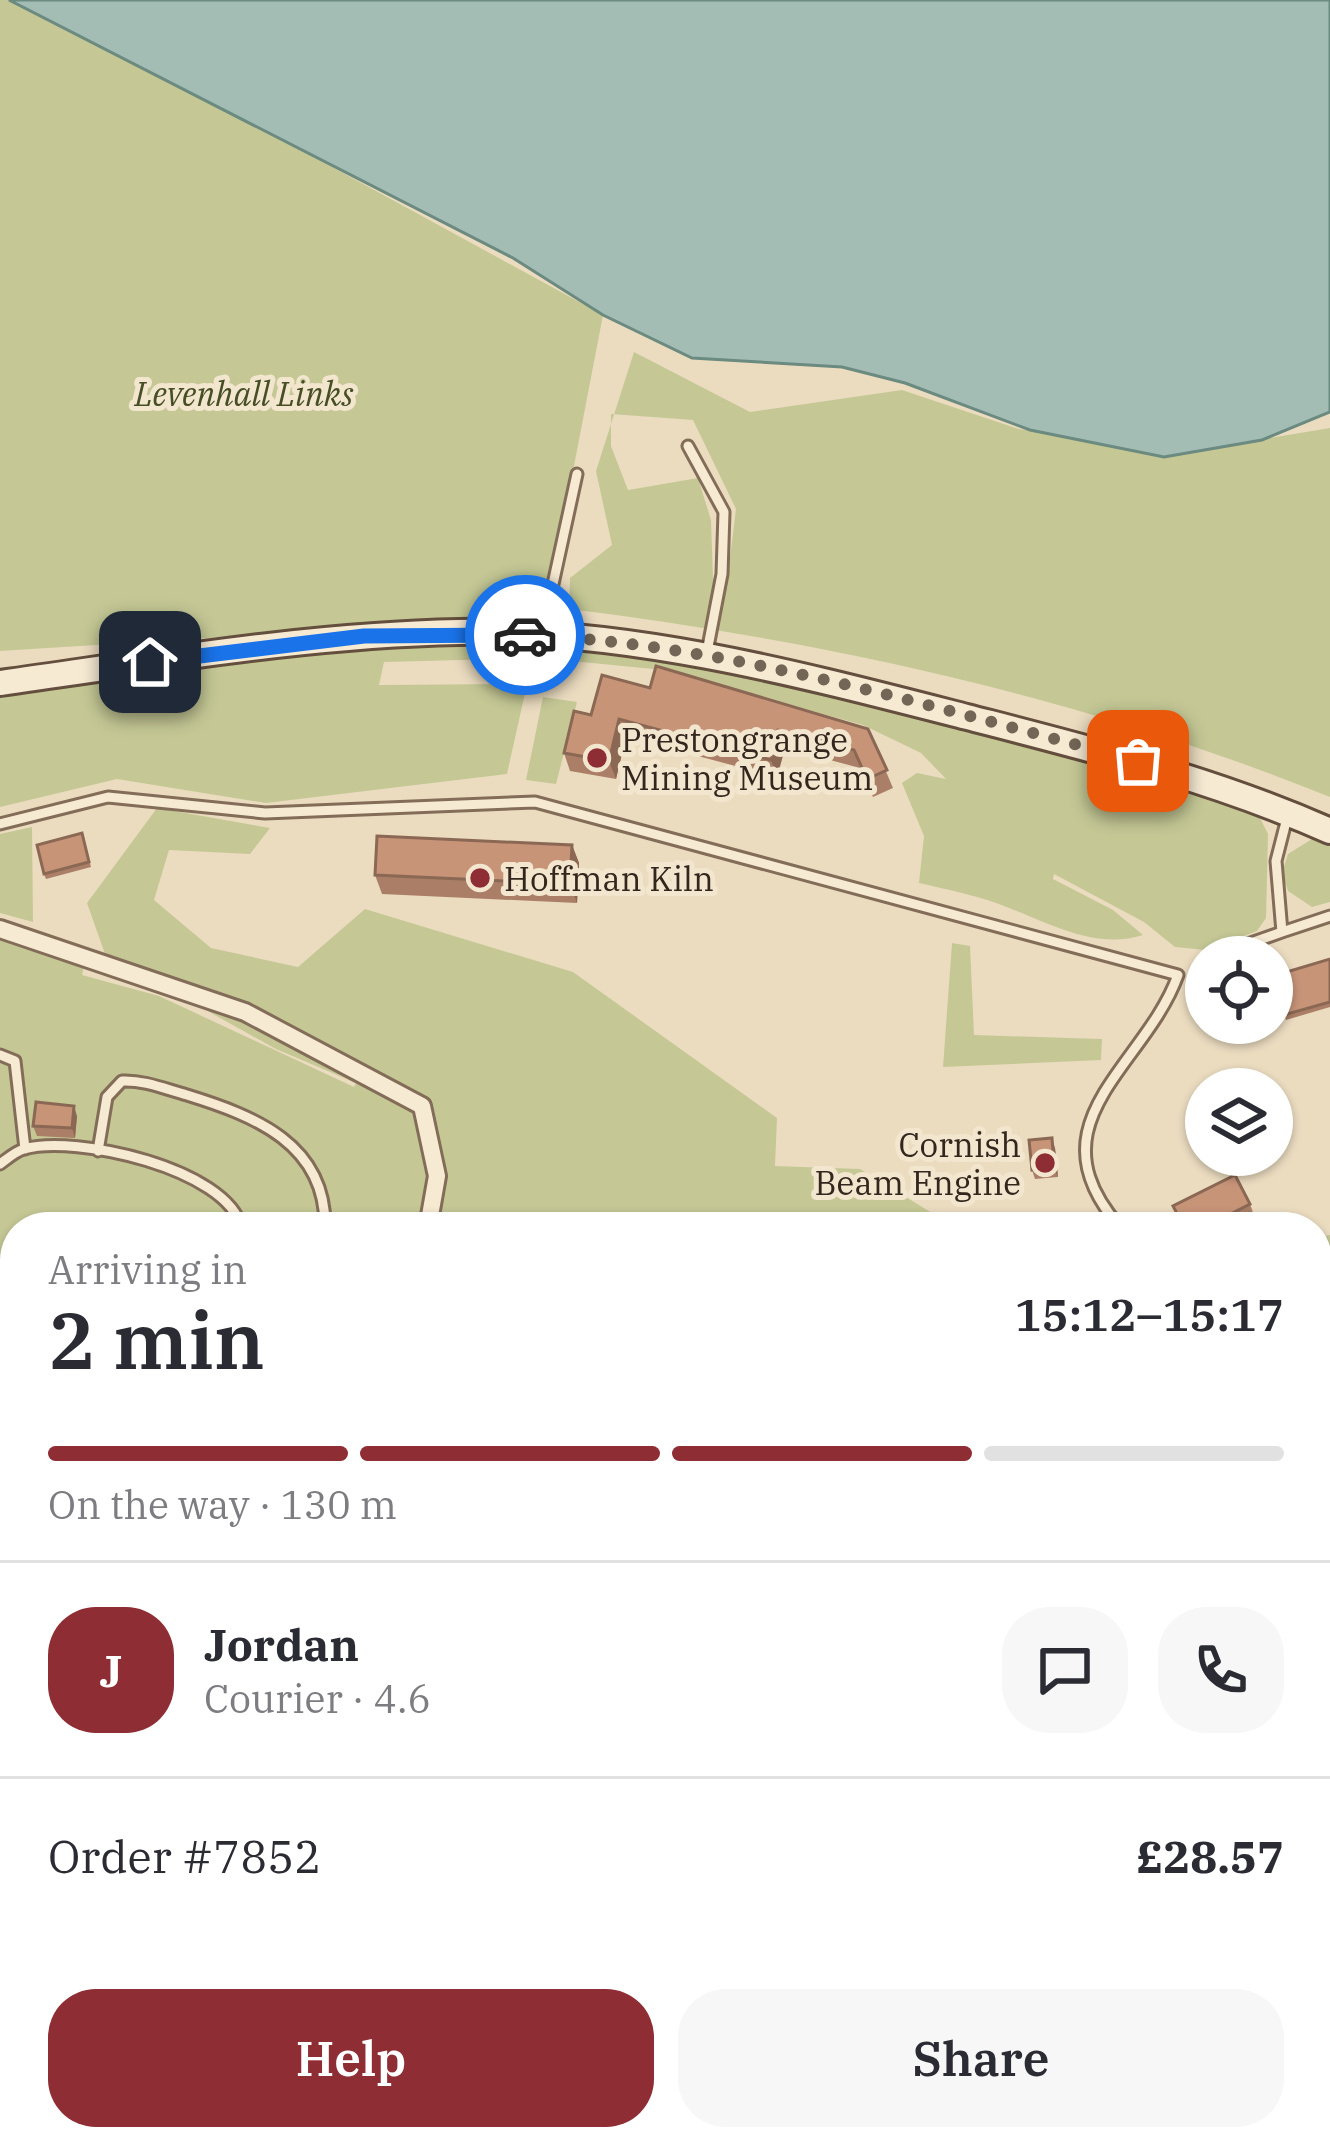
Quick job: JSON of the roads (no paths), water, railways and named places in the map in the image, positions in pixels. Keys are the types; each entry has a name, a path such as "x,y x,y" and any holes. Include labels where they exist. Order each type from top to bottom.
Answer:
{"main road":[{"path":"0,683 364,636 542,635 706,657 864,691 1138,761 1330,831"}],"street":[{"path":"0,929 245,1012 422,1106 437,1176 431,1212"}],"lane":[{"path":"688,446 724,512 722,574 706,657"},
{"path":"542,635 577,474"},
{"path":"0,824 108,797 265,813 535,802 1178,975 1165,1013 1104,1086 1085,1135 1096,1190 1110,1212"},
{"path":"1282,932 1276,861 1289,813"},
{"path":"1271,936 1330,916"},
{"path":"0,1055 15,1061 25,1148"},
{"path":"98,1151 107,1097 122,1081 207,1102 273,1128 294,1145 312,1168 325,1212"},
{"path":"0,1164 25,1148 98,1151 180,1171 215,1190 238,1212"}],"water":[{"path":"9,0 1330,0 1330,412 1262,440 1164,457 1030,430 905,383 842,367 692,358 603,315 513,258"}],"place":[{"name":"Prestongrange Mining Museum","path":"597,758"},
{"name":"Hoffman Kiln","path":"480,878"},
{"name":"Cornish Beam Engine","path":"1045,1163"}],"park label":[{"name":"Levenhall Links","path":"244,393"}]}
